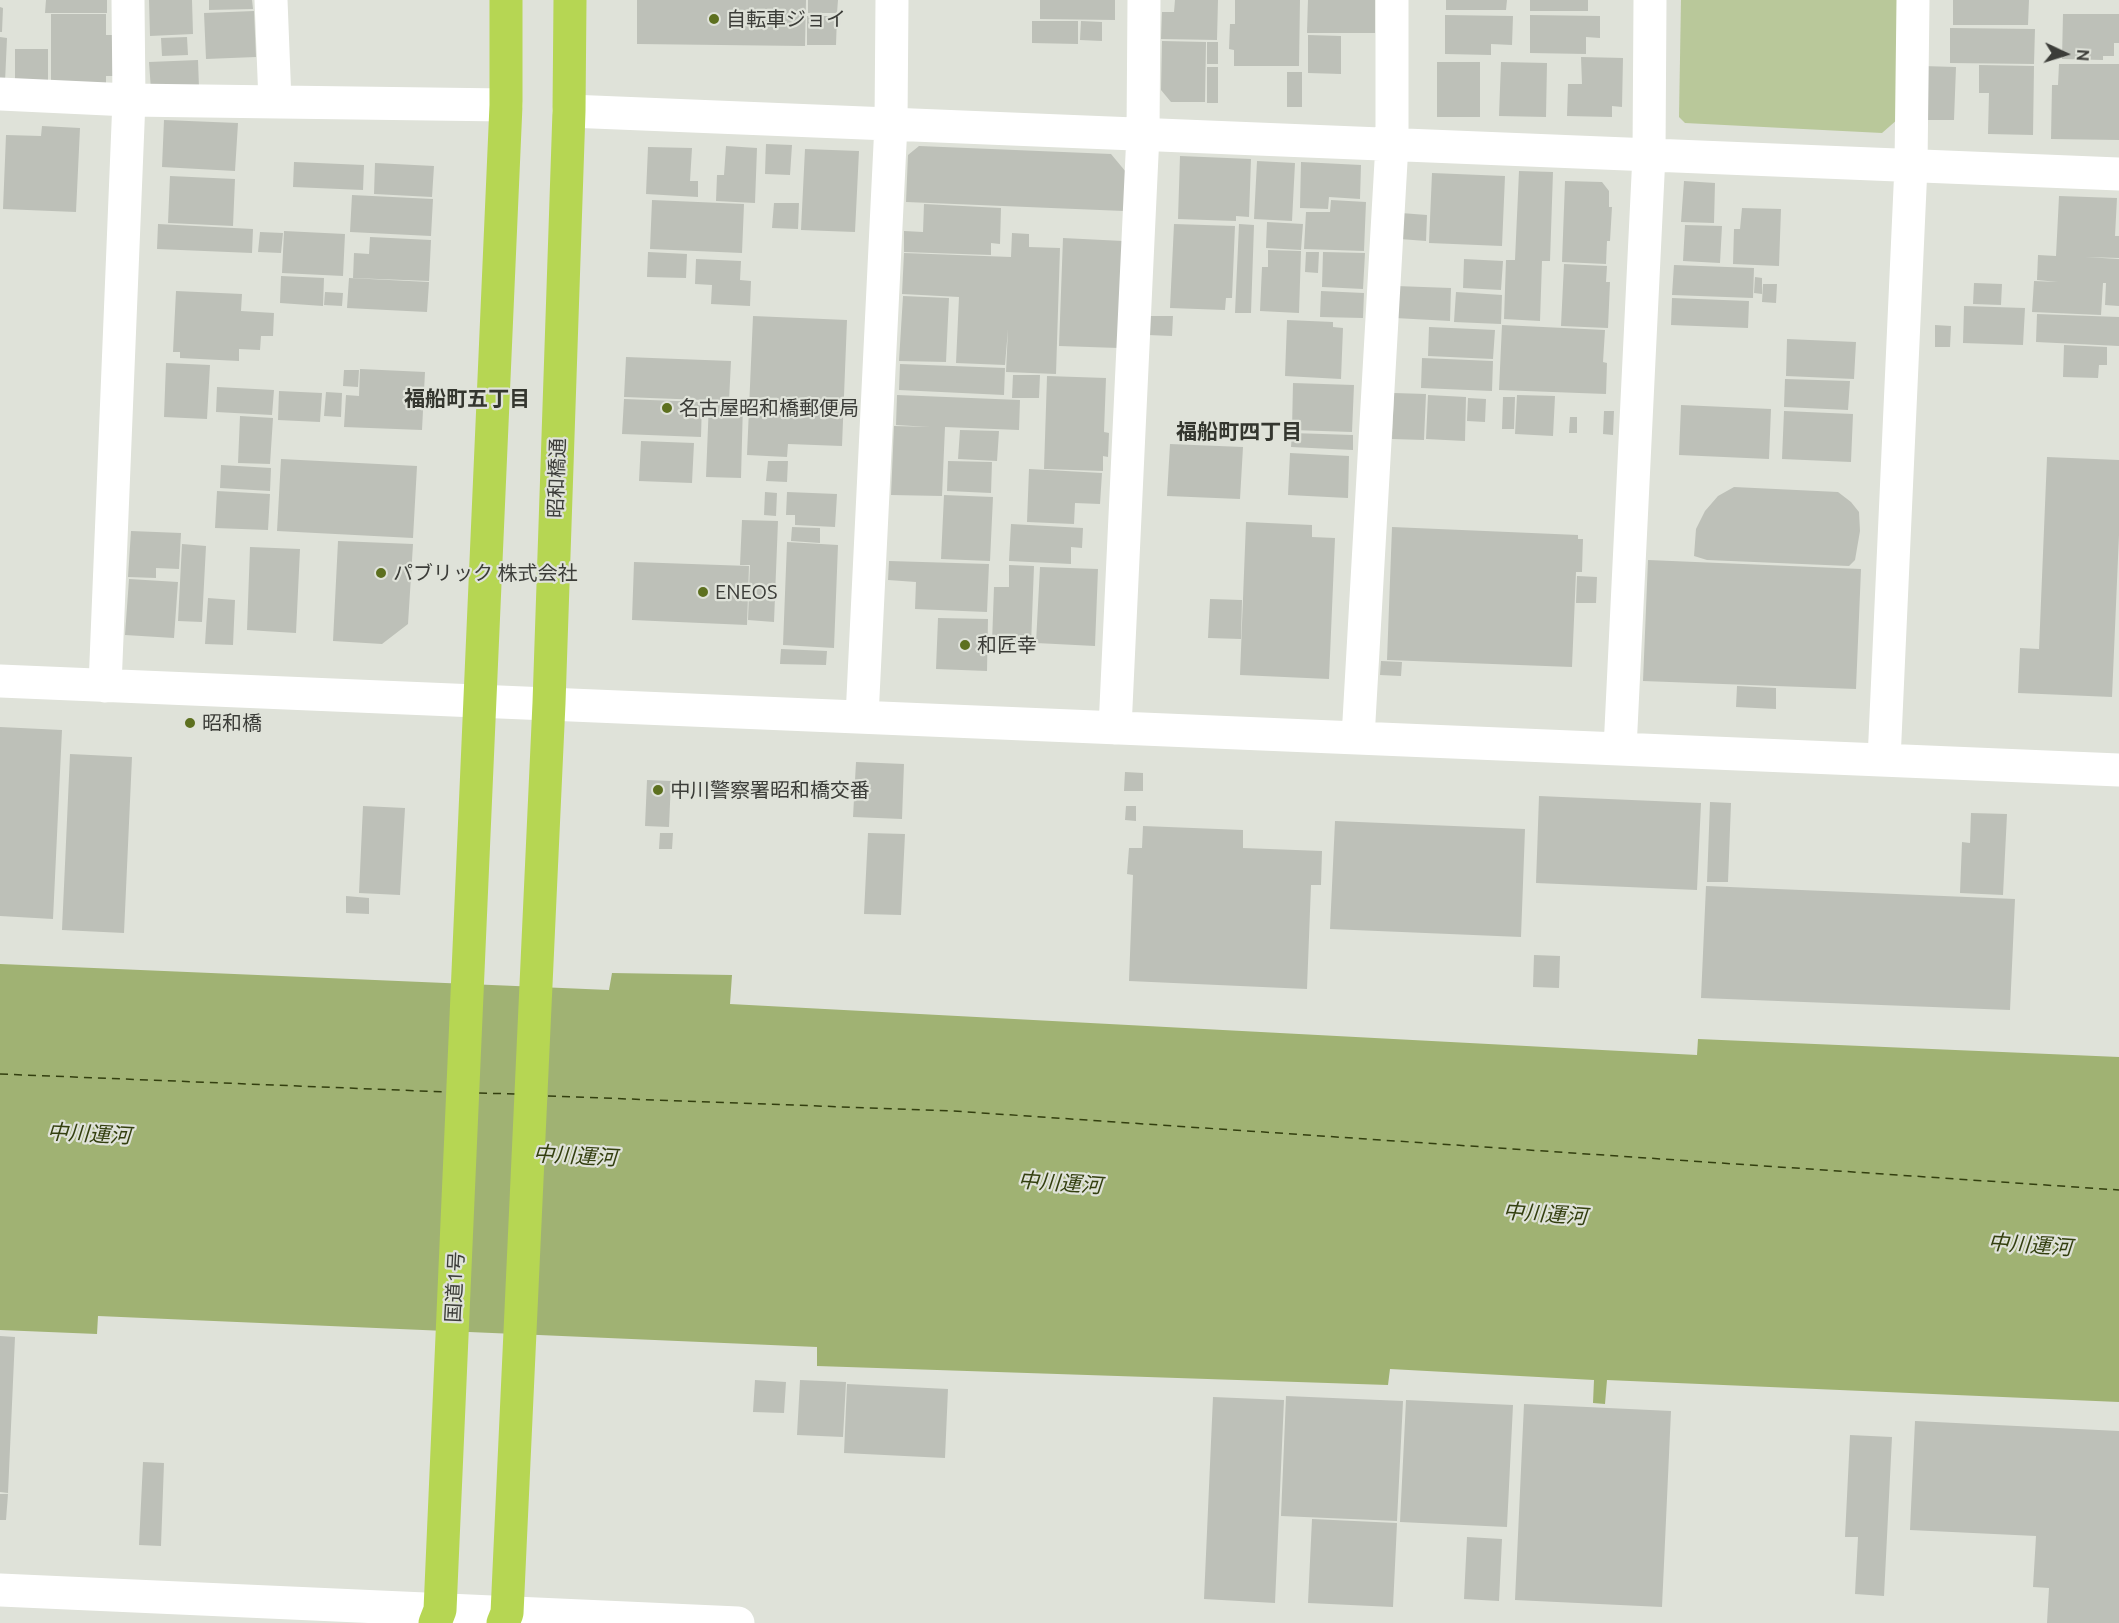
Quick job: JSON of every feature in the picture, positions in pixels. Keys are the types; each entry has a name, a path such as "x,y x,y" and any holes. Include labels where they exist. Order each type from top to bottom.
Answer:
{"highway":[{"path":"480,701 506,105 506,0"},
{"name":"昭和橋通","path":"505,1618 549,704 569,111 570,0"},
{"name":"国道1号","path":"438,1616 480,701"}],"street":[{"path":"105,686 129,100 128,0"},
{"path":"271,0 275,102"},
{"path":"862,717 891,124 892,0"},
{"path":"1115,728 1143,134 1144,0"},
{"path":"1358,738 1392,144 1392,0"},
{"path":"1620,749 1648,155 1650,0"},
{"path":"1884,760 1911,166 1913,0"},
{"path":"0,94 129,100 506,105"},
{"path":"569,111 2119,174"},
{"path":"0,681 2119,770"},
{"path":"0,1590 104,1609 738,1623"}],"shaded area":[{"path":"1681,0 1899,0 1898,119 1882,133 1685,123 1679,117"}],"water":[{"name":"中川運河","path":"0,964 609,990 612,973 732,975 730,1004 1697,1055 1698,1039 2119,1057 2119,1402 1607,1380 1605,1404 1593,1403 1594,1380 1390,1369 1388,1385 817,1366 817,1347 98,1316 97,1334 0,1330"}],"building":[{"path":"46,0 107,0 107,13 45,13"},
{"path":"149,0 192,0 193,34 150,36"},
{"path":"209,0 252,0 253,9 209,10"},
{"path":"637,0 806,0 805,46 637,44"},
{"path":"808,0 838,0 837,13 808,13"},
{"path":"1040,0 1115,0 1115,20 1040,19"},
{"path":"1175,0 1218,0 1217,40 1161,39 1162,12 1174,12"},
{"path":"1235,0 1300,0 1299,66 1234,66 1234,50 1229,49 1230,24 1235,24"},
{"path":"1308,0 1375,0 1375,33 1307,33"},
{"path":"1446,0 1507,0 1506,10 1446,10"},
{"path":"1530,0 1588,0 1588,11 1530,11"},
{"path":"1953,0 2029,0 2028,25 1953,25"},
{"path":"0,7 3,8 2,32 0,32"},
{"path":"254,11 256,57 206,59 204,13"},
{"path":"51,14 106,14 106,35 114,35 114,76 106,76 106,84 51,84"},
{"path":"2063,14 2119,14 2119,43 2114,43 2114,56 2103,56 2103,60 2062,59"},
{"path":"1445,15 1513,16 1512,45 1491,44 1491,55 1445,54"},
{"path":"1530,15 1600,16 1600,38 1586,37 1586,54 1530,53"},
{"path":"807,16 837,16 836,45 807,45"},
{"path":"1032,21 1078,21 1078,44 1032,43"},
{"path":"1081,21 1102,22 1102,41 1080,40"},
{"path":"1950,28 2035,29 2034,64 1950,63"},
{"path":"1308,35 1341,36 1341,74 1308,73"},
{"path":"0,37 7,38 5,82 0,81"},
{"path":"187,37 188,55 162,56 161,38"},
{"path":"1162,41 1206,42 1205,102 1171,102 1161,90"},
{"path":"1207,42 1218,42 1218,64 1207,64"},
{"path":"15,49 48,49 48,83 15,83"},
{"path":"1581,57 1623,58 1622,107 1612,106 1612,117 1567,116 1568,84 1582,84"},
{"path":"198,60 199,88 151,90 149,62"},
{"path":"1437,62 1480,62 1480,117 1437,117"},
{"path":"1501,62 1547,63 1546,117 1499,116"},
{"path":"2059,64 2119,64 2119,140 2051,139 2052,85 2058,85"},
{"path":"1979,65 2034,66 2033,135 1988,134 1989,93 1979,93"},
{"path":"1923,66 1956,67 1954,120 1922,120"},
{"path":"1207,67 1218,67 1218,103 1207,103"},
{"path":"1287,72 1302,72 1302,107 1287,107"},
{"path":"164,120 238,123 235,171 162,167"},
{"path":"42,126 80,128 76,212 3,209 6,135 41,136"},
{"path":"766,144 792,145 790,175 765,174"},
{"path":"726,146 757,148 755,203 716,201 717,175 724,175"},
{"path":"919,146 1111,154 1126,172 1124,211 906,202 908,155"},
{"path":"648,147 692,148 690,181 698,181 698,197 646,194"},
{"path":"805,149 859,151 855,232 801,230"},
{"path":"1180,156 1251,159 1249,217 1236,216 1236,221 1178,219"},
{"path":"1257,161 1295,163 1292,221 1254,219"},
{"path":"294,162 364,165 363,190 293,187"},
{"path":"1301,162 1361,165 1360,199 1329,197 1328,209 1300,208"},
{"path":"375,163 434,166 432,197 374,194"},
{"path":"1519,171 1553,172 1550,261 1542,261 1540,321 1504,319 1506,260 1515,260"},
{"path":"1432,173 1505,176 1502,246 1429,243"},
{"path":"170,176 235,179 233,226 168,223"},
{"path":"1565,181 1602,182 1609,191 1609,207 1612,207 1606,264 1562,262"},
{"path":"1684,181 1715,183 1714,223 1681,222"},
{"path":"352,195 433,199 431,236 350,232"},
{"path":"2059,196 2117,198 2115,236 2119,236 2119,258 2085,257 2119,259 2119,306 2105,305 2106,283 2103,283 2101,315 2032,312 2034,281 2058,282 2037,280 2038,255 2056,256"},
{"path":"652,200 744,204 742,253 650,249"},
{"path":"1331,200 1366,202 1364,251 1304,249 1306,212 1330,212"},
{"path":"774,203 799,203 798,229 772,228"},
{"path":"924,204 1001,208 1000,244 991,243 991,255 904,252 904,231 923,232"},
{"path":"1742,208 1781,209 1779,266 1733,264 1734,229 1740,229"},
{"path":"1401,213 1427,215 1426,241 1400,239"},
{"path":"1267,222 1303,224 1301,250 1266,248"},
{"path":"158,224 253,229 252,253 157,249"},
{"path":"1174,224 1235,226 1232,298 1226,298 1225,310 1170,308"},
{"path":"1239,224 1254,225 1251,313 1235,313"},
{"path":"1685,225 1722,226 1720,263 1683,261"},
{"path":"284,231 345,234 343,276 282,273"},
{"path":"260,232 283,233 281,253 258,252"},
{"path":"1012,233 1029,234 1029,247 1060,248 1056,374 1006,372 1008,329 1005,365 956,363 959,297 902,294 904,253 1011,257"},
{"path":"370,237 431,240 429,281 353,278 354,253 369,254"},
{"path":"1063,238 1123,241 1119,348 1059,346"},
{"path":"1268,250 1301,251 1299,313 1260,311 1262,267 1268,267"},
{"path":"648,252 687,254 686,278 647,277"},
{"path":"1306,252 1319,252 1318,273 1305,272"},
{"path":"1323,252 1365,253 1363,289 1322,287"},
{"path":"696,259 741,261 740,280 751,281 750,306 711,304 712,285 695,284"},
{"path":"1464,259 1503,261 1501,290 1463,288"},
{"path":"1564,264 1607,266 1606,282 1610,282 1608,328 1561,326"},
{"path":"1674,265 1754,268 1753,298 1672,295"},
{"path":"281,276 324,278 323,306 280,303"},
{"path":"1755,277 1762,278 1762,294 1754,293"},
{"path":"349,278 429,282 427,312 347,308"},
{"path":"1974,283 2002,284 2001,305 1973,304"},
{"path":"1763,284 1777,284 1776,303 1762,302"},
{"path":"1396,286 1451,288 1450,321 1395,318"},
{"path":"176,291 242,294 241,311 274,313 273,336 261,336 260,350 239,349 239,361 180,358 180,352 173,352"},
{"path":"1321,291 1364,293 1363,318 1320,317"},
{"path":"325,292 343,293 342,306 324,305"},
{"path":"1456,292 1502,295 1501,324 1454,322"},
{"path":"903,296 949,298 946,362 899,361"},
{"path":"1672,298 1749,301 1748,328 1671,325"},
{"path":"1964,306 2025,308 2023,345 1963,343"},
{"path":"2037,314 2119,317 2119,346 2036,342"},
{"path":"753,316 847,320 842,446 788,444 787,457 747,455"},
{"path":"1150,316 1173,316 1172,336 1148,335"},
{"path":"1287,320 1333,322 1333,327 1343,328 1341,379 1285,376"},
{"path":"1502,325 1605,330 1603,362 1607,363 1606,394 1499,390"},
{"path":"1935,325 1951,326 1950,347 1935,347"},
{"path":"1429,327 1495,330 1493,359 1428,356"},
{"path":"1787,339 1856,342 1854,379 1786,376"},
{"path":"2064,345 2107,347 2107,365 2099,365 2098,378 2063,377"},
{"path":"626,357 731,361 729,401 624,397"},
{"path":"1422,358 1493,361 1492,391 1421,388"},
{"path":"166,363 210,365 207,419 164,417"},
{"path":"900,364 1005,368 1004,395 899,390"},
{"path":"360,369 425,372 422,430 344,427 346,395 359,396"},
{"path":"344,370 359,370 358,387 343,386"},
{"path":"1013,375 1040,375 1039,398 1012,398"},
{"path":"1047,376 1106,378 1104,432 1109,433 1108,457 1103,456 1103,471 1044,469"},
{"path":"1785,379 1850,381 1848,410 1784,407"},
{"path":"1293,383 1354,385 1352,432 1292,430"},
{"path":"217,387 274,390 272,415 216,412"},
{"path":"279,391 322,393 320,422 278,420"},
{"path":"326,392 342,393 341,417 324,416"},
{"path":"1394,393 1426,394 1424,440 1392,439"},
{"path":"897,395 1020,400 1019,430 945,427 942,496 891,495 894,426 930,427 896,425"},
{"path":"1428,395 1466,397 1465,441 1426,439"},
{"path":"1517,395 1555,396 1553,436 1515,434"},
{"path":"1503,397 1515,397 1514,429 1502,429"},
{"path":"1468,398 1486,399 1485,422 1467,421"},
{"path":"624,399 702,402 701,437 622,434"},
{"path":"709,402 743,403 741,478 706,477"},
{"path":"1681,405 1771,409 1769,459 1679,455"},
{"path":"1604,411 1614,411 1613,435 1603,434"},
{"path":"1784,411 1853,414 1851,462 1782,459"},
{"path":"240,416 273,418 270,464 238,463"},
{"path":"1570,417 1577,417 1577,433 1569,433"},
{"path":"960,430 999,431 997,461 958,459"},
{"path":"1292,433 1353,435 1353,450 1291,447"},
{"path":"641,441 694,443 692,483 639,481"},
{"path":"1170,444 1243,447 1240,499 1167,496"},
{"path":"1290,453 1349,456 1348,498 1288,495"},
{"path":"2047,457 2119,460 2119,535 2112,697 2018,693 2020,648 2039,649"},
{"path":"281,459 417,466 413,538 277,531"},
{"path":"768,461 788,461 787,482 766,481"},
{"path":"948,461 992,462 991,493 947,491"},
{"path":"221,465 271,468 270,491 220,488"},
{"path":"1029,469 1102,473 1100,504 1075,503 1074,524 1027,522"},
{"path":"1734,487 1838,492 1859,512 1860,531 1855,560 1849,566 1707,560 1694,556 1696,529 1705,511 1718,496"},
{"path":"217,491 270,494 268,530 215,528"},
{"path":"765,492 777,493 776,516 764,515"},
{"path":"787,492 837,494 835,527 795,525 795,515 786,515"},
{"path":"944,495 993,497 990,561 941,559"},
{"path":"742,520 778,521 774,622 748,620 750,565 740,565"},
{"path":"1246,522 1312,525 1312,537 1335,538 1329,679 1240,675"},
{"path":"1011,524 1083,528 1082,548 1071,547 1071,564 1009,561"},
{"path":"792,527 820,528 820,543 791,541"},
{"path":"1392,527 1578,535 1578,539 1583,539 1582,572 1576,572 1572,667 1387,660"},
{"path":"131,531 181,533 179,569 156,568 156,578 128,577"},
{"path":"338,541 413,544 408,624 382,644 333,641"},
{"path":"787,542 838,545 834,648 783,645"},
{"path":"182,544 206,546 202,622 178,621"},
{"path":"250,547 300,549 296,633 247,630"},
{"path":"1648,560 1861,569 1856,689 1643,681"},
{"path":"889,561 989,564 987,612 915,609 916,582 888,580"},
{"path":"634,562 749,566 747,625 632,620"},
{"path":"1009,565 1034,566 1031,645 992,643 994,587 1009,587"},
{"path":"1040,567 1098,569 1095,646 1036,643"},
{"path":"1577,576 1597,577 1596,603 1576,603"},
{"path":"129,579 178,582 174,638 125,635"},
{"path":"208,598 235,600 233,645 205,644"},
{"path":"1210,599 1242,600 1241,639 1208,638"},
{"path":"938,618 988,619 987,671 936,669"},
{"path":"781,649 827,651 826,665 780,664"},
{"path":"1381,661 1402,662 1401,676 1380,675"},
{"path":"1737,686 1776,688 1776,709 1736,707"},
{"path":"0,727 62,730 53,919 0,916"},
{"path":"70,754 132,757 124,933 62,930"},
{"path":"856,762 904,764 902,819 853,817"},
{"path":"1125,772 1143,773 1143,791 1124,791"},
{"path":"647,780 671,781 669,827 645,826"},
{"path":"1539,796 1701,803 1697,890 1536,883"},
{"path":"1710,802 1731,803 1728,882 1707,882"},
{"path":"363,806 405,808 400,895 359,893"},
{"path":"1126,806 1136,806 1136,821 1125,820"},
{"path":"1971,813 2007,814 2003,895 1960,893 1962,842 1970,843"},
{"path":"1335,821 1525,829 1521,937 1330,929"},
{"path":"1143,826 1243,830 1243,848 1322,851 1321,885 1311,885 1307,989 1129,981 1133,875 1127,874 1129,848 1142,848"},
{"path":"660,833 673,833 672,849 659,849"},
{"path":"868,833 905,834 901,915 864,914"},
{"path":"1706,886 2015,899 2010,1010 1701,998"},
{"path":"346,896 369,898 369,914 346,913"},
{"path":"1534,955 1560,956 1559,988 1533,987"},
{"path":"0,1336 15,1337 8,1493 0,1492"},
{"path":"755,1380 786,1382 784,1413 753,1412"},
{"path":"800,1380 846,1382 843,1437 797,1435"},
{"path":"847,1384 948,1389 945,1458 844,1453"},
{"path":"1286,1396 1403,1401 1397,1521 1281,1516"},
{"path":"1213,1397 1284,1400 1275,1603 1204,1599"},
{"path":"1406,1400 1513,1405 1507,1527 1400,1522"},
{"path":"1524,1404 1671,1411 1662,1607 1515,1600"},
{"path":"1915,1421 2119,1431 2119,1623 2047,1623 2049,1588 2033,1587 2036,1536 1910,1530"},
{"path":"1850,1435 1892,1437 1884,1596 1855,1594 1858,1537 1845,1537"},
{"path":"143,1462 164,1463 161,1546 139,1545"},
{"path":"0,1494 8,1494 6,1520 0,1520"},
{"path":"1312,1519 1397,1523 1393,1607 1308,1603"},
{"path":"1467,1537 1502,1539 1499,1601 1464,1599"}],"ferry route":[{"path":"0,1074 447,1092"},
{"path":"479,1093 516,1094"},
{"path":"548,1096 953,1111 2119,1190"}],"place":[{"name":"自転車ジョイ","path":"714,19"},
{"name":"名古屋昭和橋郵便局","path":"667,408"},
{"name":"パブリック 株式会社","path":"381,573"},
{"name":"ENEOS","path":"703,592"},
{"name":"和匠幸","path":"965,645"},
{"name":"昭和橋","path":"190,723"},
{"name":"中川警察署昭和橋交番","path":"658,790"}],"district":[{"name":"福船町五丁目","path":"467,399"},
{"name":"福船町四丁目","path":"1239,432"}]}
